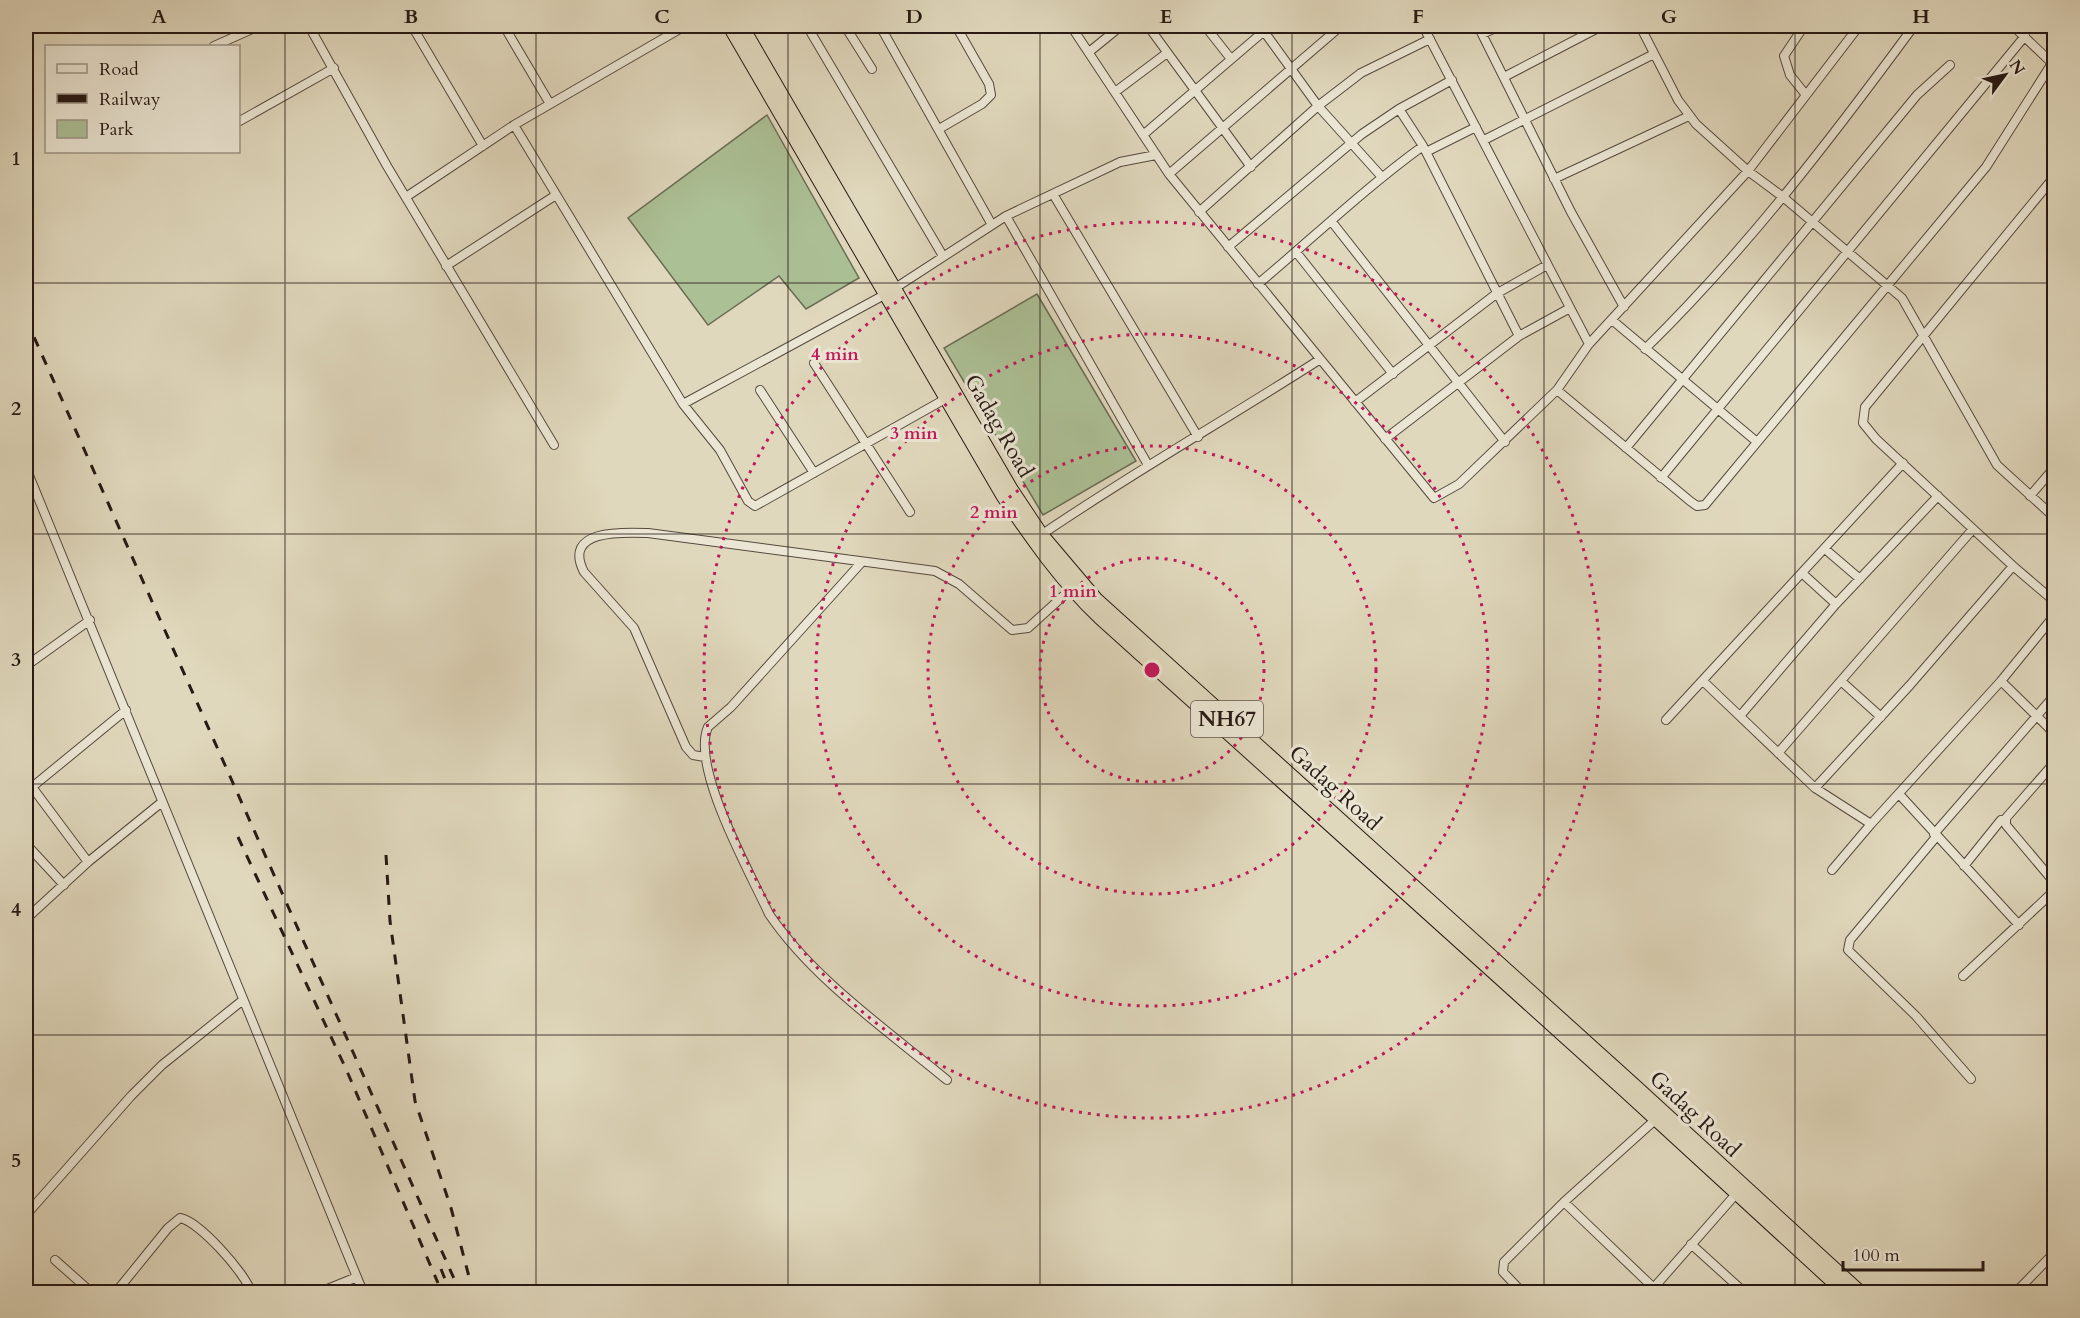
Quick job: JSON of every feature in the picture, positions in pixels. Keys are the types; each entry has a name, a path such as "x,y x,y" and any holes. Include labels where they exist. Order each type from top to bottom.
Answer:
{"highway":[{"name":"Gadag Road","path":"730,26 1011,490 1041,535 1106,610 1632,1084 1859,1293"},
{"name":"Gadag Road","path":"741,26 947,398 1009,504 1034,541 1072,588 1100,617 1845,1293"}],"street":[{"path":"216,45 259,26"},
{"path":"309,26 446,266 554,445"},
{"path":"412,26 483,146"},
{"path":"504,26 550,104"},
{"path":"406,197 514,125 685,26"},
{"path":"807,26 943,256"},
{"path":"846,26 872,69"},
{"path":"880,26 992,225"},
{"path":"939,129 982,104 991,95 989,84 956,26"},
{"path":"1071,26 1168,174 1434,498 1459,484 1557,390 1589,344 1748,171 1859,26"},
{"path":"1089,52 1121,26"},
{"path":"1148,26 1251,167"},
{"path":"1205,26 1230,59"},
{"path":"1168,174 1290,67 1341,26"},
{"path":"1423,26 1589,344"},
{"path":"1479,26 1524,120 1624,307"},
{"path":"1482,34 1500,26"},
{"path":"1640,26 1689,116 1748,171 1783,197 1902,298 1997,465 2055,517"},
{"path":"1804,26 1784,56 1790,75 1806,95"},
{"path":"1645,348 1696,299 1783,197 1914,26"},
{"path":"1557,390 1690,501 1701,507 1710,502 1757,442 1986,167 2054,62 2013,26"},
{"path":"1143,135 1264,27 1318,106 1381,176"},
{"path":"1504,77 1597,27"},
{"path":"1661,478 2025,36"},
{"path":"1199,212 1318,106 1362,73 1430,39"},
{"path":"1116,92 1167,53"},
{"path":"1484,140 1654,54"},
{"path":"1626,448 1917,95 1950,64"},
{"path":"240,121 334,68"},
{"path":"1228,247 1350,144 1399,109 1452,80"},
{"path":"1399,109 1425,149 1519,336"},
{"path":"1554,178 1689,116"},
{"path":"514,125 683,404 720,450 751,505 762,504 947,398"},
{"path":"1258,284 1332,222 1381,176 1425,149 1476,127"},
{"path":"683,404 890,292 1006,216 1120,162 1156,155"},
{"path":"2055,177 1863,412 1863,423 1867,428 2013,566 2055,601"},
{"path":"1053,194 1198,437"},
{"path":"446,266 556,195"},
{"path":"1006,216 1148,465"},
{"path":"1332,222 1505,441"},
{"path":"1296,252 1393,374"},
{"path":"1355,402 1496,294 1547,265"},
{"path":"1385,439 1519,336 1570,308"},
{"path":"1612,320 1757,442"},
{"path":"1041,535 1148,465 1198,437 1319,360"},
{"path":"814,363 910,512"},
{"path":"760,390 814,473"},
{"path":"1666,720 1704,682 1903,463"},
{"path":"26,468 363,1293"},
{"path":"2030,496 2055,468"},
{"path":"1740,716 1836,604 1938,496"},
{"path":"1778,753 1973,529"},
{"path":"705,757 693,755 686,747 634,628 584,572 579,557 588,542 597,535 608,532 636,532 935,571 948,576 1012,630 1028,628 1072,588"},
{"path":"1825,549 1860,579"},
{"path":"861,562 731,707 708,727 705,757 717,802 769,914 779,929 840,992 947,1080"},
{"path":"1815,788 1881,717 2013,566"},
{"path":"1803,574 1836,604"},
{"path":"1832,870 2001,681 2055,616"},
{"path":"26,666 90,620"},
{"path":"1841,681 1881,717"},
{"path":"2001,681 2055,733"},
{"path":"1704,682 1815,788 1871,824"},
{"path":"1971,1079 1916,1016 1848,950 1850,940 1936,837 1934,834 2055,696"},
{"path":"29,790 126,710"},
{"path":"2055,763 2006,818 2006,825 2055,882"},
{"path":"26,779 29,790 88,862"},
{"path":"1899,794 2019,926"},
{"path":"26,919 88,862 162,802"},
{"path":"1964,866 2001,820"},
{"path":"26,844 64,885"},
{"path":"1963,976 2055,891"},
{"path":"26,1215 138,1088 177,1052 243,1000"},
{"path":"1522,1293 1506,1278 1502,1266 1564,1202 1655,1120"},
{"path":"1564,1202 1654,1291 1691,1244 1736,1194"},
{"path":"116,1293 168,1228 180,1218 188,1220 202,1232 238,1270 251,1293"},
{"path":"1691,1244 1744,1293"},
{"path":"2016,1293 2055,1253"},
{"path":"55,1260 91,1293"},
{"path":"320,1293 357,1277"}],"green space":[{"path":"767,115 859,278 806,309 779,276 708,325 628,218"},
{"path":"1037,294 1136,461 1043,515 944,348"}],"railway":[{"path":"26,319 460,1292"},
{"path":"238,837 346,1069 438,1283"},
{"path":"386,855 390,921 415,1101 451,1208 473,1292"},
{"path":"441,1269 450,1292"}]}
